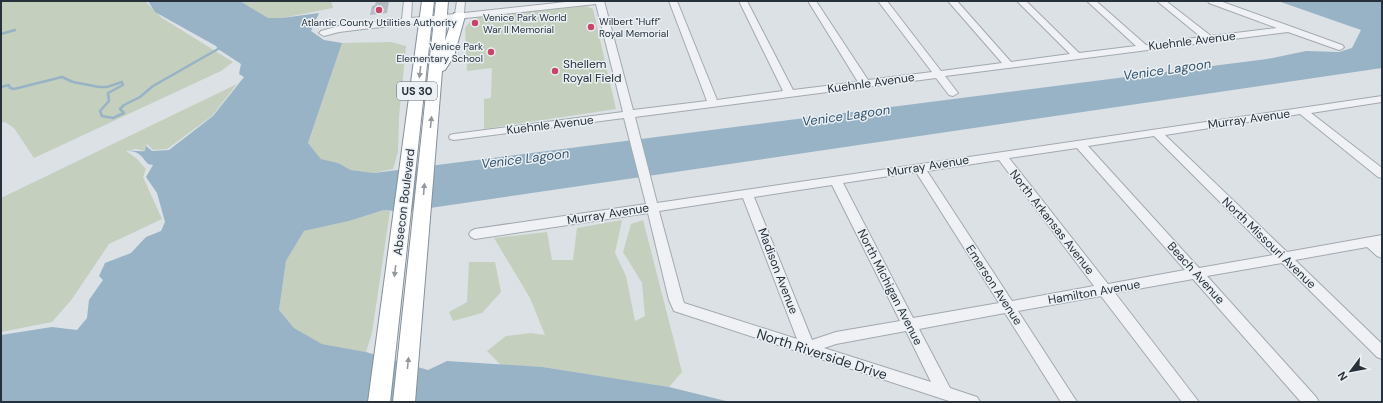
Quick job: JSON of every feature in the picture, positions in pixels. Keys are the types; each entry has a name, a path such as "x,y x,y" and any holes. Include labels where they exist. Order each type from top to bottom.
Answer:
{"highway":[{"name":"Absecon Boulevard","path":"379,402 428,1"},
{"name":"Absecon Boulevard","path":"404,402 442,1"},
{"path":"435,76 447,56 459,16"}],"street":[{"path":"406,22 408,1"},
{"path":"459,16 461,1"},
{"path":"324,33 339,29 459,16 527,5 600,1 652,207"},
{"path":"673,1 713,104"},
{"path":"743,1 790,94"},
{"path":"812,1 865,84"},
{"path":"882,1 953,93"},
{"path":"952,1 1009,65"},
{"path":"1021,1 1078,56"},
{"path":"1091,1 1144,48"},
{"path":"1161,1 1209,39"},
{"path":"1212,1 1339,47"},
{"name":"Kuehnle Avenue","path":"454,137 1288,29"},
{"name":"Murray Avenue","path":"475,234 1382,99"},
{"path":"1302,111 1377,164 1382,174"},
{"name":"North Missouri Avenue","path":"1157,133 1382,353"},
{"name":"Beach Avenue","path":"1080,144 1311,402"},
{"name":"North Arkansas Avenue","path":"1001,156 1190,402"},
{"name":"Emerson Avenue","path":"919,168 1069,402"},
{"name":"North Michigan Avenue","path":"835,180 945,394"},
{"name":"Madison Avenue","path":"747,193 808,349"},
{"name":"North Riverside Drive","path":"652,207 679,307 972,402"},
{"path":"1375,241 1382,254"},
{"name":"Hamilton Avenue","path":"808,349 816,344 829,340 1375,241"}],"green space":[{"path":"1,1 145,1 162,18 233,62 221,71 34,158 14,128 5,122 1,123"},
{"path":"240,1 331,1 333,8 282,18 268,18"},
{"path":"586,6 593,9 616,109 484,129 484,99 491,98 492,68 467,71 465,28 473,18"},
{"path":"391,42 406,46 399,117 398,152 393,169 374,173 351,170 338,163 321,159 308,143 342,43"},
{"path":"237,84 212,116 167,149 153,150 147,144 145,151 136,149 126,151 136,158 146,169 143,177 162,219 109,244 72,299 52,322 1,332 1,198"},
{"path":"384,210 390,211 372,333 366,352 322,344 294,328 279,310 286,261 304,231 349,221"},
{"path":"622,220 615,253 626,276 635,321 645,316 642,283 623,252 631,224 643,220 682,372 669,387 543,367 501,365 487,351 506,336 531,333 545,335 530,298 494,238 547,232 552,260 573,260 577,228"},
{"path":"469,262 495,262 501,292 482,313 453,321 449,312 467,302"}],"water":[{"name":"Venice Lagoon","path":"148,1 240,1 268,18 282,18 319,13 311,31 324,40 342,43 308,143 321,159 338,163 351,170 374,173 1267,59 1306,51 1339,52 1352,48 1361,30 1278,1 1382,1 1382,68 403,212 384,210 349,221 304,231 286,261 279,310 294,328 322,344 366,352 428,370 447,361 543,367 669,387 730,402 1,402 1,335 52,327 77,330 87,318 89,300 103,280 99,276 105,263 131,253 146,237 161,231 165,222 157,193 146,177 153,165 148,164 141,156 132,151 145,151 146,146 152,151 169,150 213,116 244,77 239,74 241,64 218,49 216,46 155,12"}],"building":[{"name":"Atlantic County Utilities Authority","path":"376,1 389,1 387,13 370,15 372,6 375,5"}],"waterway":[{"path":"1,34 15,30"},
{"path":"1,87 9,85 10,88 14,89 62,77 73,82 99,87 107,87 122,82 123,85 108,93 109,101 100,111 102,116 113,118 124,113 120,109 124,105 140,97 153,86 218,49"}],"place":[{"name":"Atlantic County Utilities Authority","path":"379,10"},
{"name":"Venice Park World War II Memorial","path":"475,23"},
{"name":"Wilbert \"Huff\" Royal Memorial","path":"591,27"},
{"name":"Venice Park Elementary School","path":"491,52"},
{"name":"Shellem Royal Field","path":"555,71"}]}
